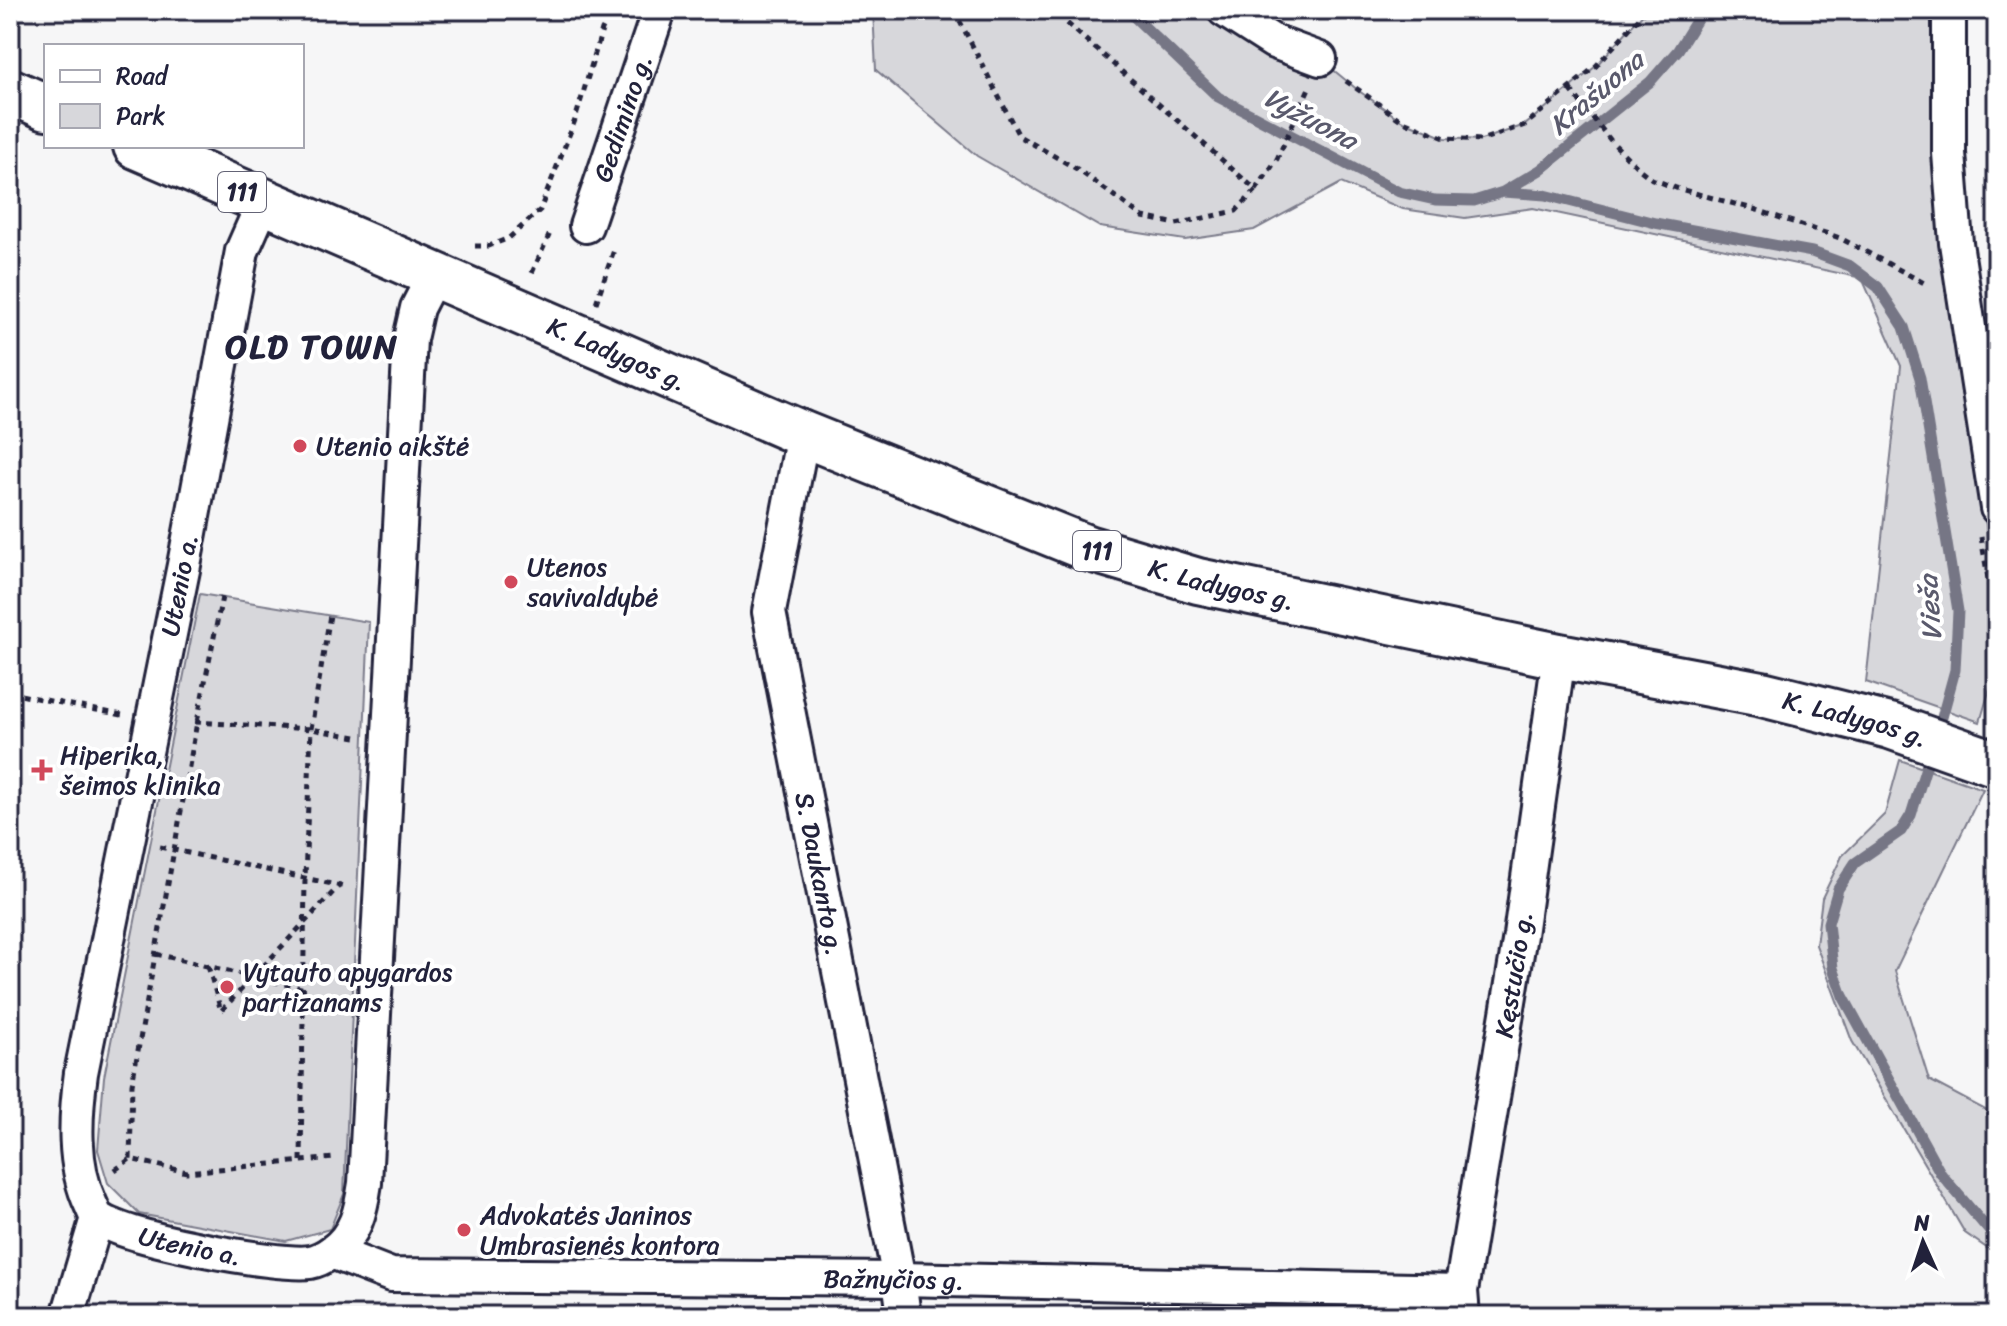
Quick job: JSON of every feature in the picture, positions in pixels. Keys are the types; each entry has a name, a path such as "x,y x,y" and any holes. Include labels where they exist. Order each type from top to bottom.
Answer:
{"main road":[{"path":"10,91 44,106"},
{"name":"111","path":"141,148 264,201"},
{"name":"K. Ladygos g.","path":"264,201 803,434 1087,548 1184,577 1559,656 1762,694 1890,726 1984,759"}],"street":[{"name":"Gedimino g.","path":"586,226 659,10"},
{"path":"1224,10 1274,42 1320,59"},
{"path":"1949,10 1949,153 1956,243 1997,508"},
{"name":"Utenio a.","path":"264,201 242,251 184,565 81,1073 76,1133 85,1192 97,1218 125,1232 273,1262 311,1262 332,1252"},
{"path":"332,1252 348,1238 360,1214 365,1183 410,339 417,308 434,275"},
{"name":"S. Daukanto g.","path":"803,434 769,612 904,1316"},
{"name":"Kęstučio g.","path":"1462,1303 1520,935 1559,656"},
{"path":"68,1316 97,1218"},
{"name":"Bažnyčios g.","path":"332,1252 391,1275 899,1279 1462,1303"}],"path":[{"path":"470,247 489,246 509,238 540,210 575,120 602,30 613,10"},
{"path":"954,10 1019,136 1077,169 1143,217 1176,224 1236,211 1256,190 1277,159 1305,99"},
{"path":"1052,10 1256,190"},
{"path":"1320,59 1401,120 1445,138 1481,140 1525,125 1596,66 1646,10"},
{"path":"1570,89 1612,142 1652,179 1840,238 1939,291"},
{"path":"532,273 551,231"},
{"path":"597,300 614,250"},
{"path":"222,597 132,1084 130,1159 187,1172 367,1155"},
{"path":"301,1161 305,878 311,729 330,615"},
{"path":"10,693 152,721 311,729 389,743"},
{"path":"1997,708 1997,714"},
{"path":"128,840 381,895"},
{"path":"208,966 221,1011 340,886"},
{"path":"156,954 305,989"}],"green space":[{"path":"873,10 1224,10 1320,59 1401,120 1445,138 1481,140 1525,125 1596,66 1646,10 1939,10 1941,219 1997,600 1997,664 1980,722 1866,682 1901,366 1862,278 1533,208 1465,218 1403,209 1341,183 1254,230 1185,240 1100,227 977,156 876,70"},
{"path":"200,594 369,622 344,1194 330,1229 286,1241 139,1214 108,1183 98,1150 104,1077"},
{"path":"1900,760 1983,789 1895,971 1929,1080 1997,1116 1997,1255 1965,1233 1852,1041 1816,945 1822,898 1842,856 1885,814"}],"waterway":[{"name":"Vyžuona","path":"1127,10 1218,97 1399,192 1435,200 1474,201 1503,192 1540,170 1650,82 1678,50 1703,10"},
{"name":"Vieša","path":"1503,192 1545,195 1655,223 1812,252 1850,266 1878,287 1904,327 1920,378 1958,611 1955,670 1938,732"},
{"name":"Vieša","path":"1932,748 1911,815 1901,831 1855,863 1838,889 1828,923 1833,968 1843,996 1941,1174 1997,1240"}],"place":[{"name":"Utenio aikštė","path":"300,446"},
{"name":"Utenos savivaldybė","path":"511,582"},
{"name":"Hiperika, šeimos klinika","path":"42,770"},
{"name":"Vytauto apygardos partizanams","path":"227,987"},
{"name":"Advokatės Janinos Umbrasienės kontora","path":"464,1230"}],"district":[{"name":"OLD TOWN","path":"312,346"}],"water label":[{"name":"Krašuona","path":"1596,92"}]}
